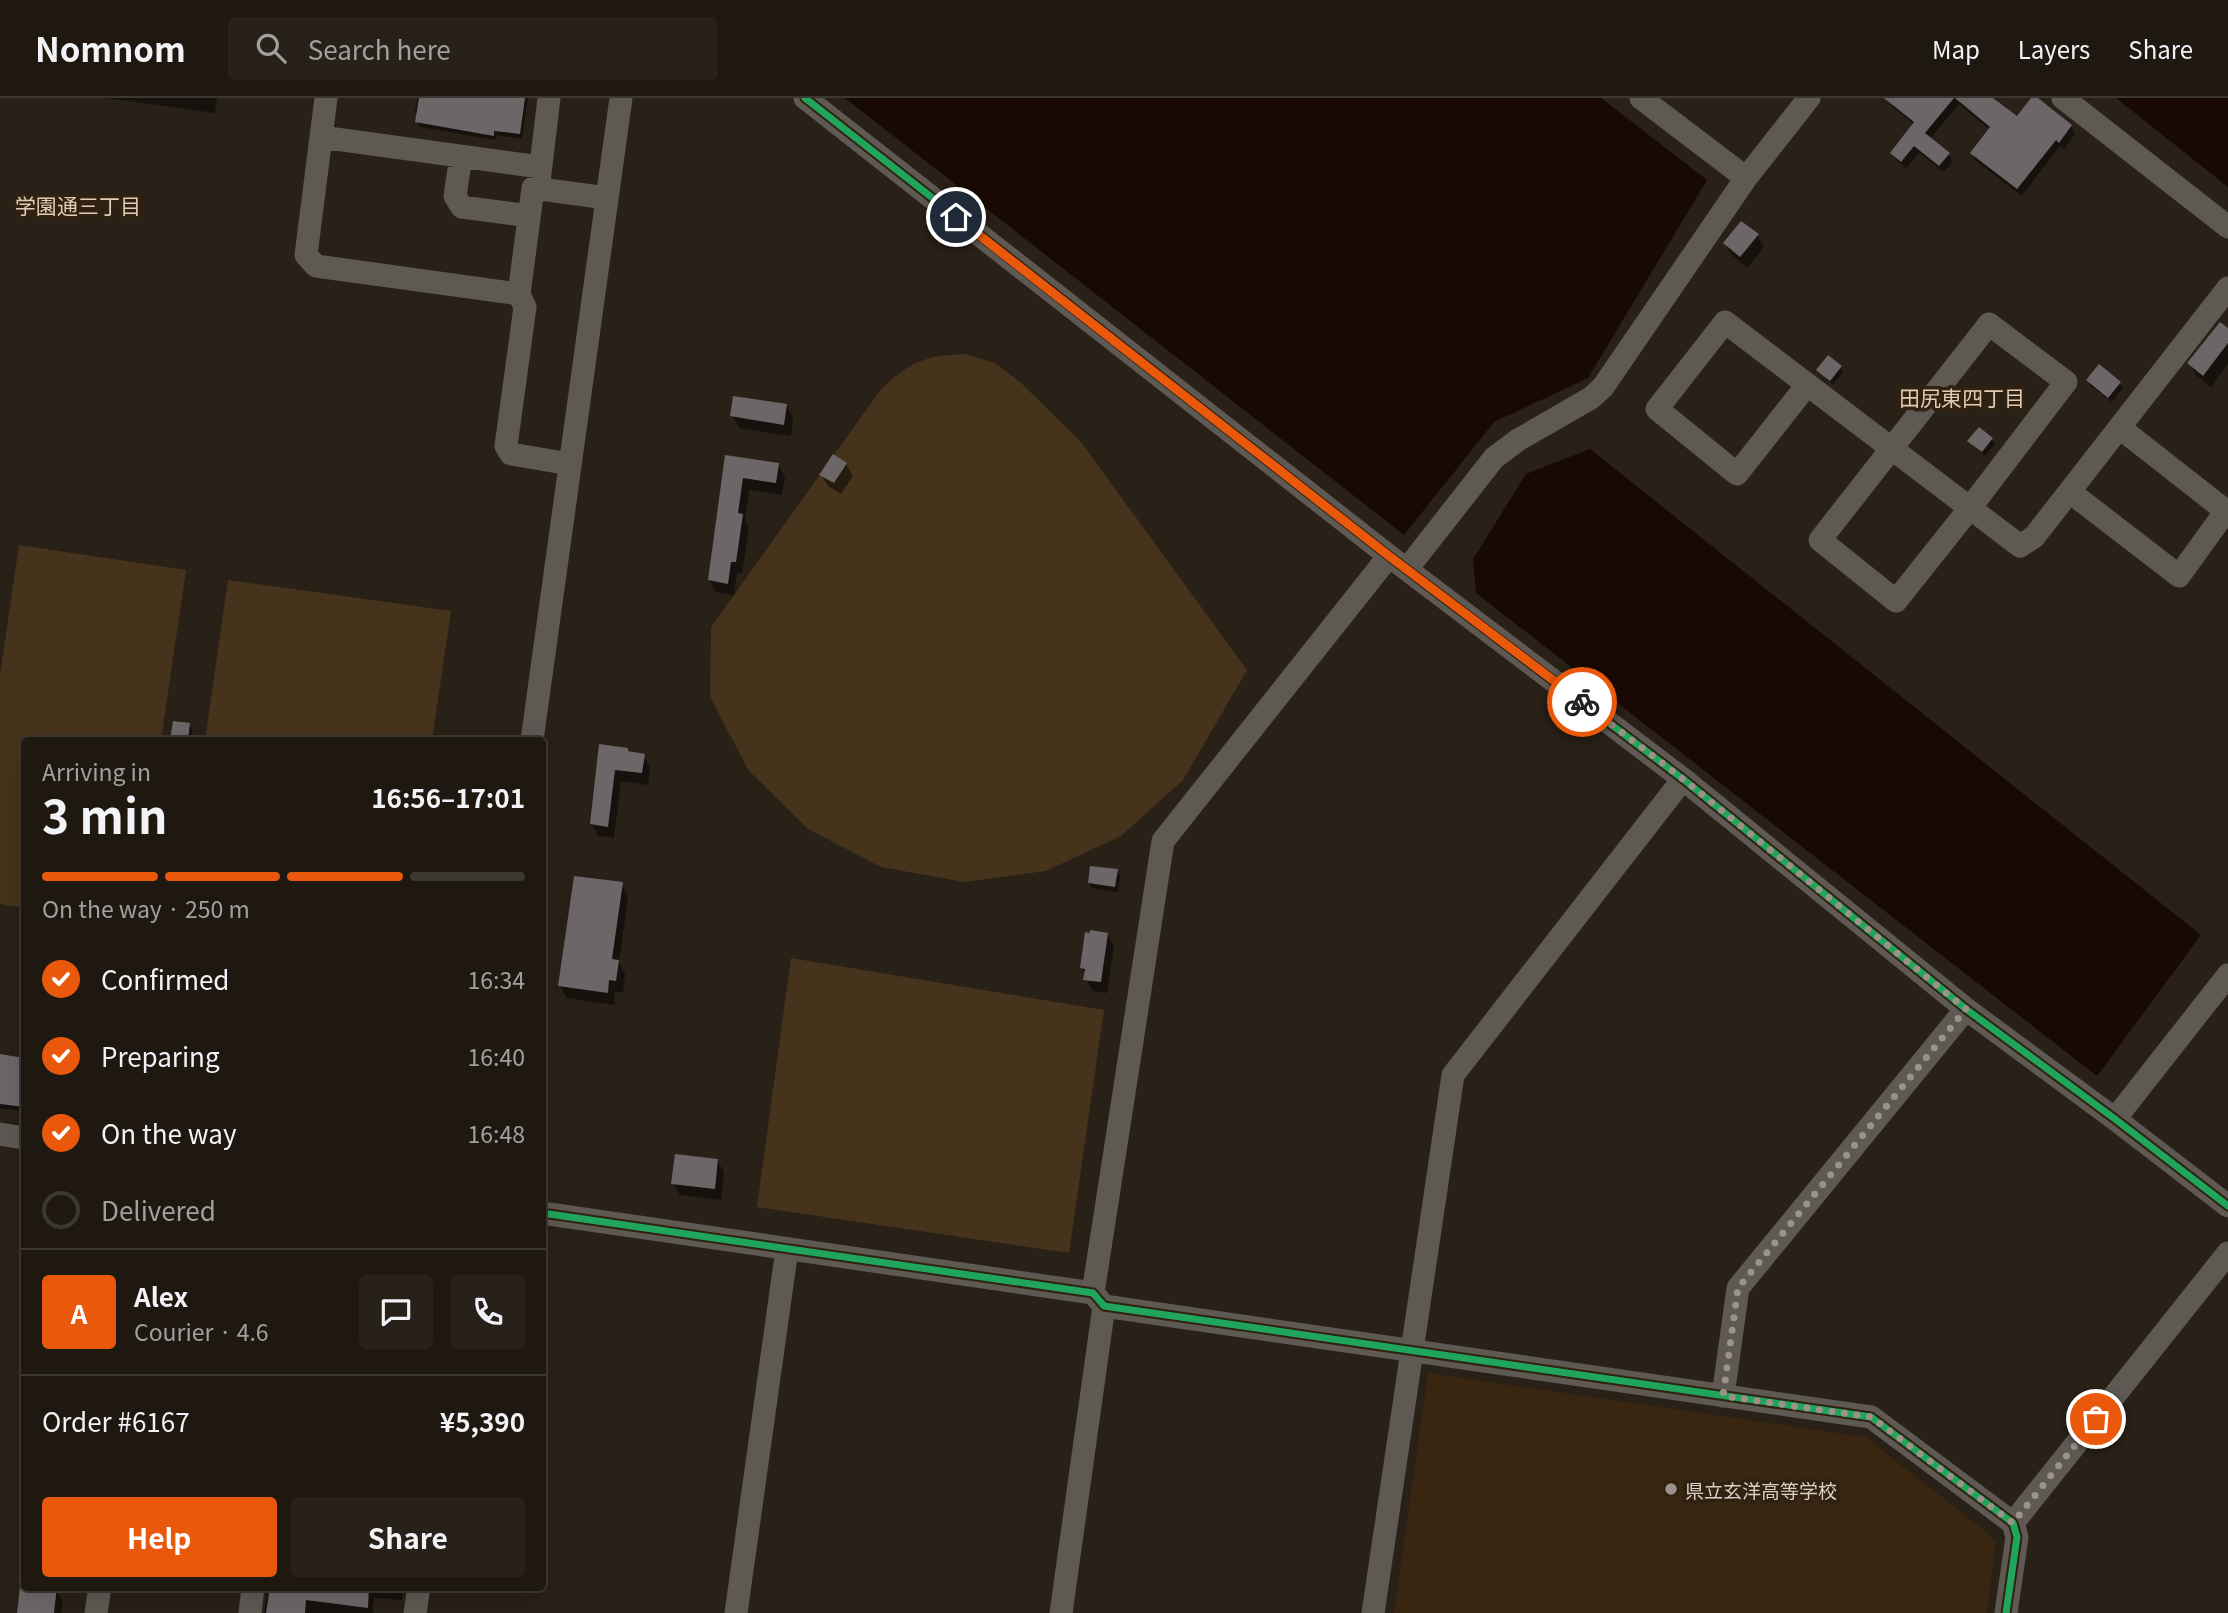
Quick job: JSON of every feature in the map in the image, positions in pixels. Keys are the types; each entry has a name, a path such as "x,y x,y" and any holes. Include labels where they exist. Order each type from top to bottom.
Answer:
{"street":[{"path":"326,98 306,255 316,266 519,294"},
{"path":"549,98 539,178 533,188 519,294 525,307 506,446 511,454 570,464"},
{"path":"532,737 621,98"},
{"path":"805,98 1398,562 1683,779 1966,1009 2228,1206"},
{"path":"1641,98 1746,178"},
{"path":"1061,1613 1099,1300 1163,841 1398,562 1494,458 1518,440 1591,398 1603,387 1746,178 1810,98"},
{"path":"2063,98 2228,227"},
{"path":"321,136 461,156 607,198"},
{"path":"461,156 455,197 462,207 529,216"},
{"path":"1807,385 1737,474 1657,409 1725,322 2020,546 2034,537 2228,288"},
{"path":"1989,324 2066,382 1896,601 1820,540 1892,449 1989,324"},
{"path":"2070,492 2179,576 2226,511 2120,428"},
{"path":"1373,1613 1453,1075 1683,779"},
{"path":"2115,1119 2228,975"},
{"path":"1723,1396 1738,1288 1966,1009"},
{"path":"0,1135 21,1138"},
{"path":"546,1214 787,1249 1411,1350 1871,1417 2013,1523 2017,1537 2006,1613"},
{"path":"736,1613 787,1249"},
{"path":"2013,1523 2228,1253"},
{"path":"96,1613 99,1591"},
{"path":"250,1613 253,1591"},
{"path":"415,1613 418,1591"}],"shaded area":[{"path":"845,98 1601,98 1707,180 1588,378 1494,422 1404,535"},
{"path":"2116,98 2228,98 2228,187"},
{"path":"965,354 995,363 1020,382 1081,442 1247,670 1183,780 1121,836 1046,871 964,882 881,867 808,829 749,771 710,697 711,627 882,388 919,362 939,356"},
{"path":"1590,449 2201,935 2097,1076 1476,593 1473,559 1526,474"},
{"path":"19,545 186,570 161,737 21,737 21,908 0,904 0,675"},
{"path":"228,580 451,611 432,737 205,737"},
{"path":"791,958 1104,1010 1069,1253 757,1207"},
{"name":"県立玄洋高等学校","path":"1428,1373 1866,1437 1996,1540 1987,1613 1394,1613"}],"building":[{"path":"419,98 525,98 520,134 494,131 494,136 415,122"},
{"path":"1884,98 1954,98 1925,133 1950,153 1939,166 1914,146 1901,162 1890,153 1914,122"},
{"path":"1955,98 1993,98 2017,116 2031,98 2038,98 2072,125 2059,143 2056,140 2017,189 1970,153 1990,127"},
{"path":"1741,221 1759,234 1740,257 1723,243"},
{"path":"2220,322 2228,328 2228,343 2203,376 2187,363"},
{"path":"1828,355 1842,366 1830,381 1816,370"},
{"path":"2099,364 2121,382 2108,398 2086,380"},
{"path":"733,396 787,404 784,425 730,416"},
{"path":"1979,427 1993,438 1982,452 1967,441"},
{"path":"833,454 847,463 834,483 819,475"},
{"path":"725,455 779,463 776,483 743,478 738,513 743,514 736,562 731,562 728,584 708,580"},
{"path":"173,721 190,723 188,737 170,737"},
{"path":"599,744 628,748 628,751 645,754 642,773 615,770 608,827 590,824"},
{"path":"1090,866 1118,869 1115,887 1088,883"},
{"path":"574,876 623,882 612,959 619,960 616,981 609,980 608,993 558,986"},
{"path":"1090,930 1108,933 1101,982 1083,980 1085,969 1080,968 1085,932 1090,933"},
{"path":"0,1054 21,1058 21,1107 0,1104"},
{"path":"675,1154 718,1159 715,1189 671,1184"},
{"path":"20,1587 21,1591 57,1591 54,1613 17,1613"},
{"path":"269,1591 369,1591 368,1608 306,1600 305,1613 266,1613"}],"cycle path":[{"path":"805,98 1389,556 1683,779 1966,1009 2228,1206"},
{"path":"546,1214 1093,1293 1104,1306 1871,1417 2013,1523 2017,1537 2006,1613"}],"way so far":[{"path":"1582,702 1683,779 1966,1009 1738,1288 1723,1396 1871,1417 2013,1523 2096,1419"}],"place":[{"name":"県立玄洋高等学校","path":"1671,1489"}],"district":[{"name":"学園通三丁目","path":"78,205"},
{"name":"田尻東四丁目","path":"1962,397"}],"route":[{"path":"956,217 1389,556 1582,702"}]}
